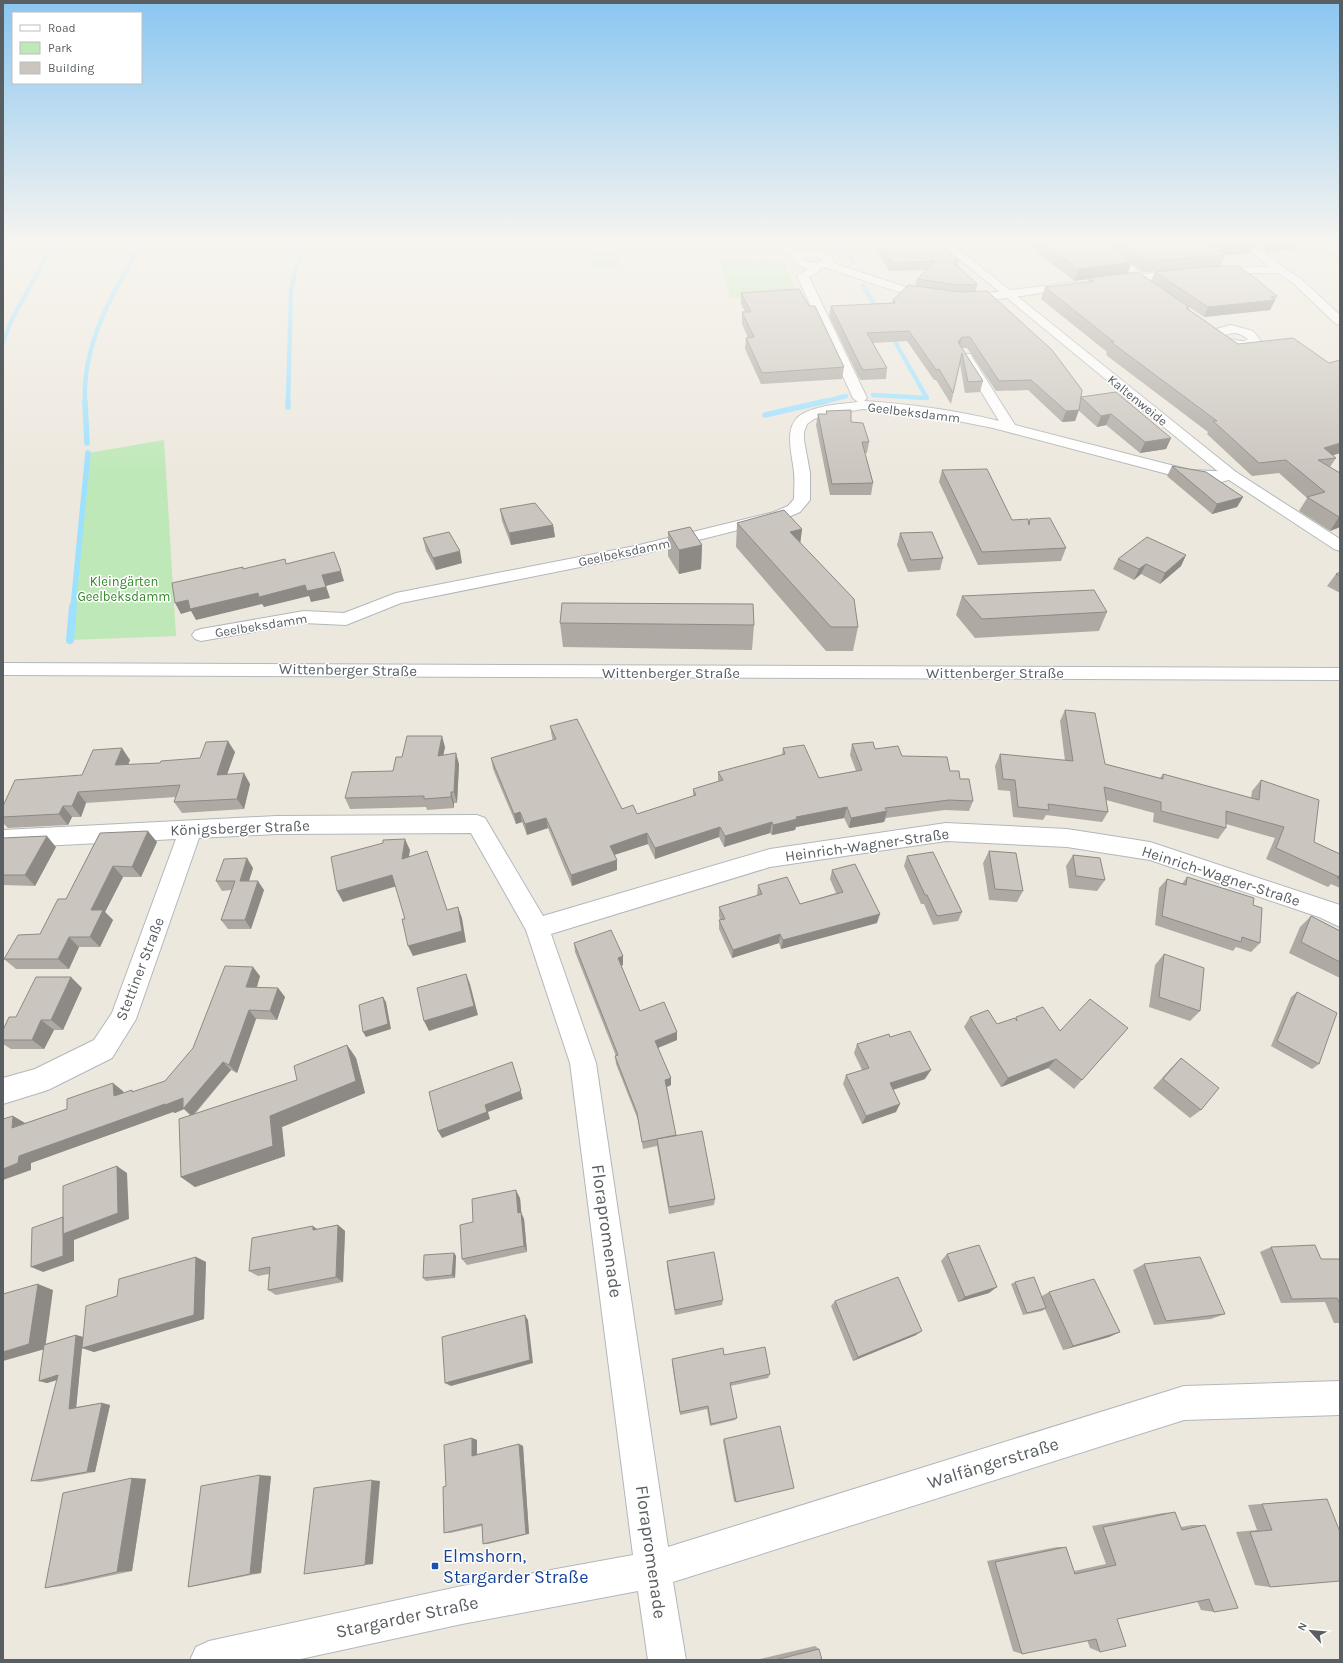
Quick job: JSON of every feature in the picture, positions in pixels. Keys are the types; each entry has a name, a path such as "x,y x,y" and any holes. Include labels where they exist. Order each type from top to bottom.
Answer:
{"street":[{"path":"824,321 860,398"},
{"name":"Kaltenweide","path":"1040,321 1231,475 1340,546"},
{"path":"1204,325 1217,334"},
{"path":"963,352 1010,428"},
{"name":"Geelbeksdamm","path":"201,635 304,617 346,619 396,598 635,551 780,515 794,509 802,500 802,473 797,440 797,432 801,422 809,416 825,411 863,405 894,407 943,414 1010,428 1190,475 1221,477 1231,475"},
{"name":"Wittenberger Straße","path":"3,669 1340,674"},
{"name":"Königsberger Straße","path":"3,839 276,825 477,824"},
{"name":"Florapromenade","path":"477,824 537,928 583,1063 653,1570 667,1660"},
{"name":"Stettiner Straße","path":"3,1091 40,1081 103,1049 123,1019 191,829"},
{"name":"Heinrich-Wagner-Straße","path":"537,928 770,858 946,832 1067,838 1150,851 1327,910 1340,916"},
{"name":"Walfängerstraße","path":"653,1570 1184,1403 1340,1398"},
{"name":"Stargarder Straße","path":"208,1660 462,1605 653,1570"}],"green space":[{"name":"Kleingärten Geelbeksdamm","path":"164,440 176,636 70,640 88,453"}],"building":[{"path":"746,321 822,321 844,367 762,373 746,338 754,337"},
{"path":"838,321 1020,321 1052,350 1082,390 1079,410 1066,411 1031,380 999,381 970,337 962,337 958,342 983,381 968,382 962,353 953,393 939,369 936,370 909,331 867,333 887,368 863,370"},
{"path":"1087,321 1204,321 1238,344 1293,338 1329,363 1340,360 1340,443 1324,448 1336,458 1318,460 1340,473 1340,517 1307,497 1325,492 1286,460 1259,463 1213,421 1217,421 1111,342 1114,342"},
{"path":"1116,392 1171,438 1145,442 1111,414 1101,416 1081,397"},
{"path":"851,410 851,422 863,423 869,442 862,442 873,483 832,484 818,414 827,414 826,411"},
{"path":"1172,466 1206,472 1243,497 1217,504"},
{"path":"987,469 1012,520 1028,519 1029,525 1030,519 1050,518 1066,548 982,552 942,470"},
{"path":"535,503 553,525 509,533 500,509"},
{"path":"784,510 802,529 790,532 854,599 858,627 831,627 737,523"},
{"path":"690,527 702,545 679,550 668,532"},
{"path":"449,532 460,551 433,558 423,538"},
{"path":"932,532 943,558 911,560 900,533"},
{"path":"1147,537 1186,555 1165,573 1146,564 1139,569 1118,559"},
{"path":"334,552 341,571 322,575 326,587 307,591 305,585 259,597 258,593 190,609 188,600 175,603 172,583 285,559 286,564"},
{"path":"1094,590 1107,612 982,619 962,596"},
{"path":"562,603 753,604 754,625 560,623"},
{"path":"1065,710 1095,713 1105,764 1163,779 1163,774 1259,800 1261,780 1319,800 1314,842 1340,854 1339,877 1276,848 1284,827 1226,811 1226,828 1161,811 1161,802 1104,787 1108,812 1048,804 1049,810 1018,807 1015,780 1003,779 1000,754 1073,761"},
{"path":"577,719 622,809 633,805 637,814 696,795 693,789 723,780 718,772 785,754 783,748 804,745 819,778 862,770 852,744 873,742 875,749 898,746 902,756 947,757 950,771 959,771 960,779 969,779 973,801 949,800 885,808 887,811 851,818 847,807 796,817 797,819 773,825 772,822 725,836 720,827 655,848 647,833 610,846 617,860 571,875 546,818 525,824 520,812 514,814 491,758 556,739 550,726"},
{"path":"407,736 442,736 438,756 456,753 454,792 451,792 451,797 424,799 424,796 345,798 352,772 393,771 396,757 402,757"},
{"path":"228,741 217,775 244,773 237,799 174,802 180,785 78,792 72,806 63,806 59,814 3,817 3,806 15,780 82,775 93,750 122,748 115,765 160,763 161,761 200,758 206,742"},
{"path":"148,831 132,867 113,866 91,910 103,910 90,937 69,937 58,959 4,959 18,935 40,934 58,899 66,899 100,833"},
{"path":"47,836 25,875 3,875 3,838"},
{"path":"405,839 402,859 427,851 447,910 458,907 462,931 408,946 402,919 405,919 392,875 337,891 331,857 383,843 383,840"},
{"path":"989,851 1016,853 1023,891 995,889"},
{"path":"933,852 962,912 937,916 927,895 925,895 907,856"},
{"path":"1073,855 1100,858 1105,880 1076,876"},
{"path":"247,858 240,881 258,881 245,920 221,920 235,881 216,881 224,859"},
{"path":"855,864 880,914 783,940 780,934 733,950 719,920 725,919 719,907 762,894 758,885 787,877 800,904 843,892 832,870"},
{"path":"1187,877 1254,898 1253,905 1262,908 1260,943 1242,937 1241,942 1162,916 1167,879 1186,885"},
{"path":"1311,916 1340,931 1340,962 1301,942"},
{"path":"611,930 623,956 618,958 640,1011 664,1002 677,1032 655,1041 671,1078 665,1080 676,1135 642,1142 637,1113 615,1056 618,1055 574,943"},
{"path":"1164,954 1204,968 1200,1011 1159,997"},
{"path":"225,966 253,967 246,987 278,988 270,1011 249,1010 229,1065 223,1062 183,1109 183,1098 19,1156 18,1163 3,1169 3,1119 13,1116 12,1128 67,1109 67,1099 113,1083 114,1096 132,1090 132,1092 165,1081 193,1048"},
{"path":"466,974 474,1006 424,1021 417,988"},
{"path":"36,977 71,977 51,1020 41,1020 32,1040 3,1040 3,1030 9,1017 16,1017"},
{"path":"1297,992 1337,1013 1319,1064 1277,1041"},
{"path":"383,997 388,1024 363,1032 359,1005"},
{"path":"1090,999 1128,1028 1082,1080 1056,1059 1008,1078 970,1017 988,1010 997,1024 1015,1018 1017,1021 1016,1017 1043,1007 1060,1031"},
{"path":"910,1031 931,1070 890,1083 900,1104 866,1116 846,1075 869,1068 857,1044 889,1034 890,1037"},
{"path":"347,1045 356,1081 270,1116 273,1146 181,1177 179,1119 297,1080 294,1066"},
{"path":"1181,1058 1219,1088 1201,1110 1163,1079"},
{"path":"512,1062 521,1091 485,1105 487,1112 438,1131 429,1092"},
{"path":"702,1131 715,1199 669,1207 657,1139"},
{"path":"117,1166 118,1213 63,1234 63,1186"},
{"path":"516,1190 518,1213 521,1212 524,1246 462,1259 460,1225 473,1222 472,1199"},
{"path":"63,1217 63,1256 31,1267 32,1228"},
{"path":"338,1225 336,1277 268,1290 270,1267 249,1271 252,1238 313,1226 313,1230"},
{"path":"979,1245 997,1287 965,1297 947,1254"},
{"path":"1315,1245 1321,1259 1340,1259 1340,1304 1337,1298 1292,1299 1271,1247"},
{"path":"714,1252 723,1300 675,1310 667,1261"},
{"path":"454,1253 452,1275 423,1278 424,1255"},
{"path":"196,1257 194,1315 82,1348 86,1306 117,1296 119,1279"},
{"path":"1200,1257 1225,1314 1166,1321 1144,1264"},
{"path":"898,1277 922,1331 858,1357 835,1301"},
{"path":"1034,1277 1046,1308 1027,1313 1015,1282"},
{"path":"1094,1279 1120,1332 1073,1346 1049,1292"},
{"path":"38,1284 29,1344 3,1352 3,1294"},
{"path":"525,1315 530,1360 445,1383 442,1337"},
{"path":"76,1335 69,1409 102,1403 87,1472 31,1481 58,1375 39,1381 44,1345"},
{"path":"765,1347 770,1374 730,1383 737,1418 711,1424 708,1406 680,1412 672,1359 723,1348 724,1355"},
{"path":"780,1426 794,1488 736,1502 724,1439"},
{"path":"472,1438 472,1456 519,1444 526,1534 483,1544 482,1524 444,1533 443,1487 446,1486 444,1445"},
{"path":"260,1475 250,1574 188,1587 201,1486"},
{"path":"132,1478 117,1572 45,1588 63,1493"},
{"path":"372,1480 365,1565 304,1574 314,1488"},
{"path":"1327,1499 1340,1532 1340,1581 1270,1587 1250,1532 1272,1530 1262,1504"},
{"path":"1175,1512 1182,1530 1205,1525 1238,1608 1214,1612 1209,1599 1117,1619 1126,1646 1100,1652 1096,1639 1022,1654 995,1562 1066,1547 1075,1574 1116,1565 1103,1527"},
{"path":"819,1649 822,1660 775,1660"}],"waterway":[{"path":"3,342 11,321"},
{"path":"85,401 85,381 89,360 94,339 101,321"},
{"path":"288,402 290,321"},
{"path":"873,395 927,398 890,333"},
{"path":"823,402 846,396"},
{"path":"85,401 87,443"},
{"path":"765,415 826,401"},
{"path":"288,402 288,407"},
{"path":"73,608 88,453"},
{"path":"70,640 73,607"}],"place":[{"name":"Elmshorn, Stargarder Straße","path":"435,1566"}]}
